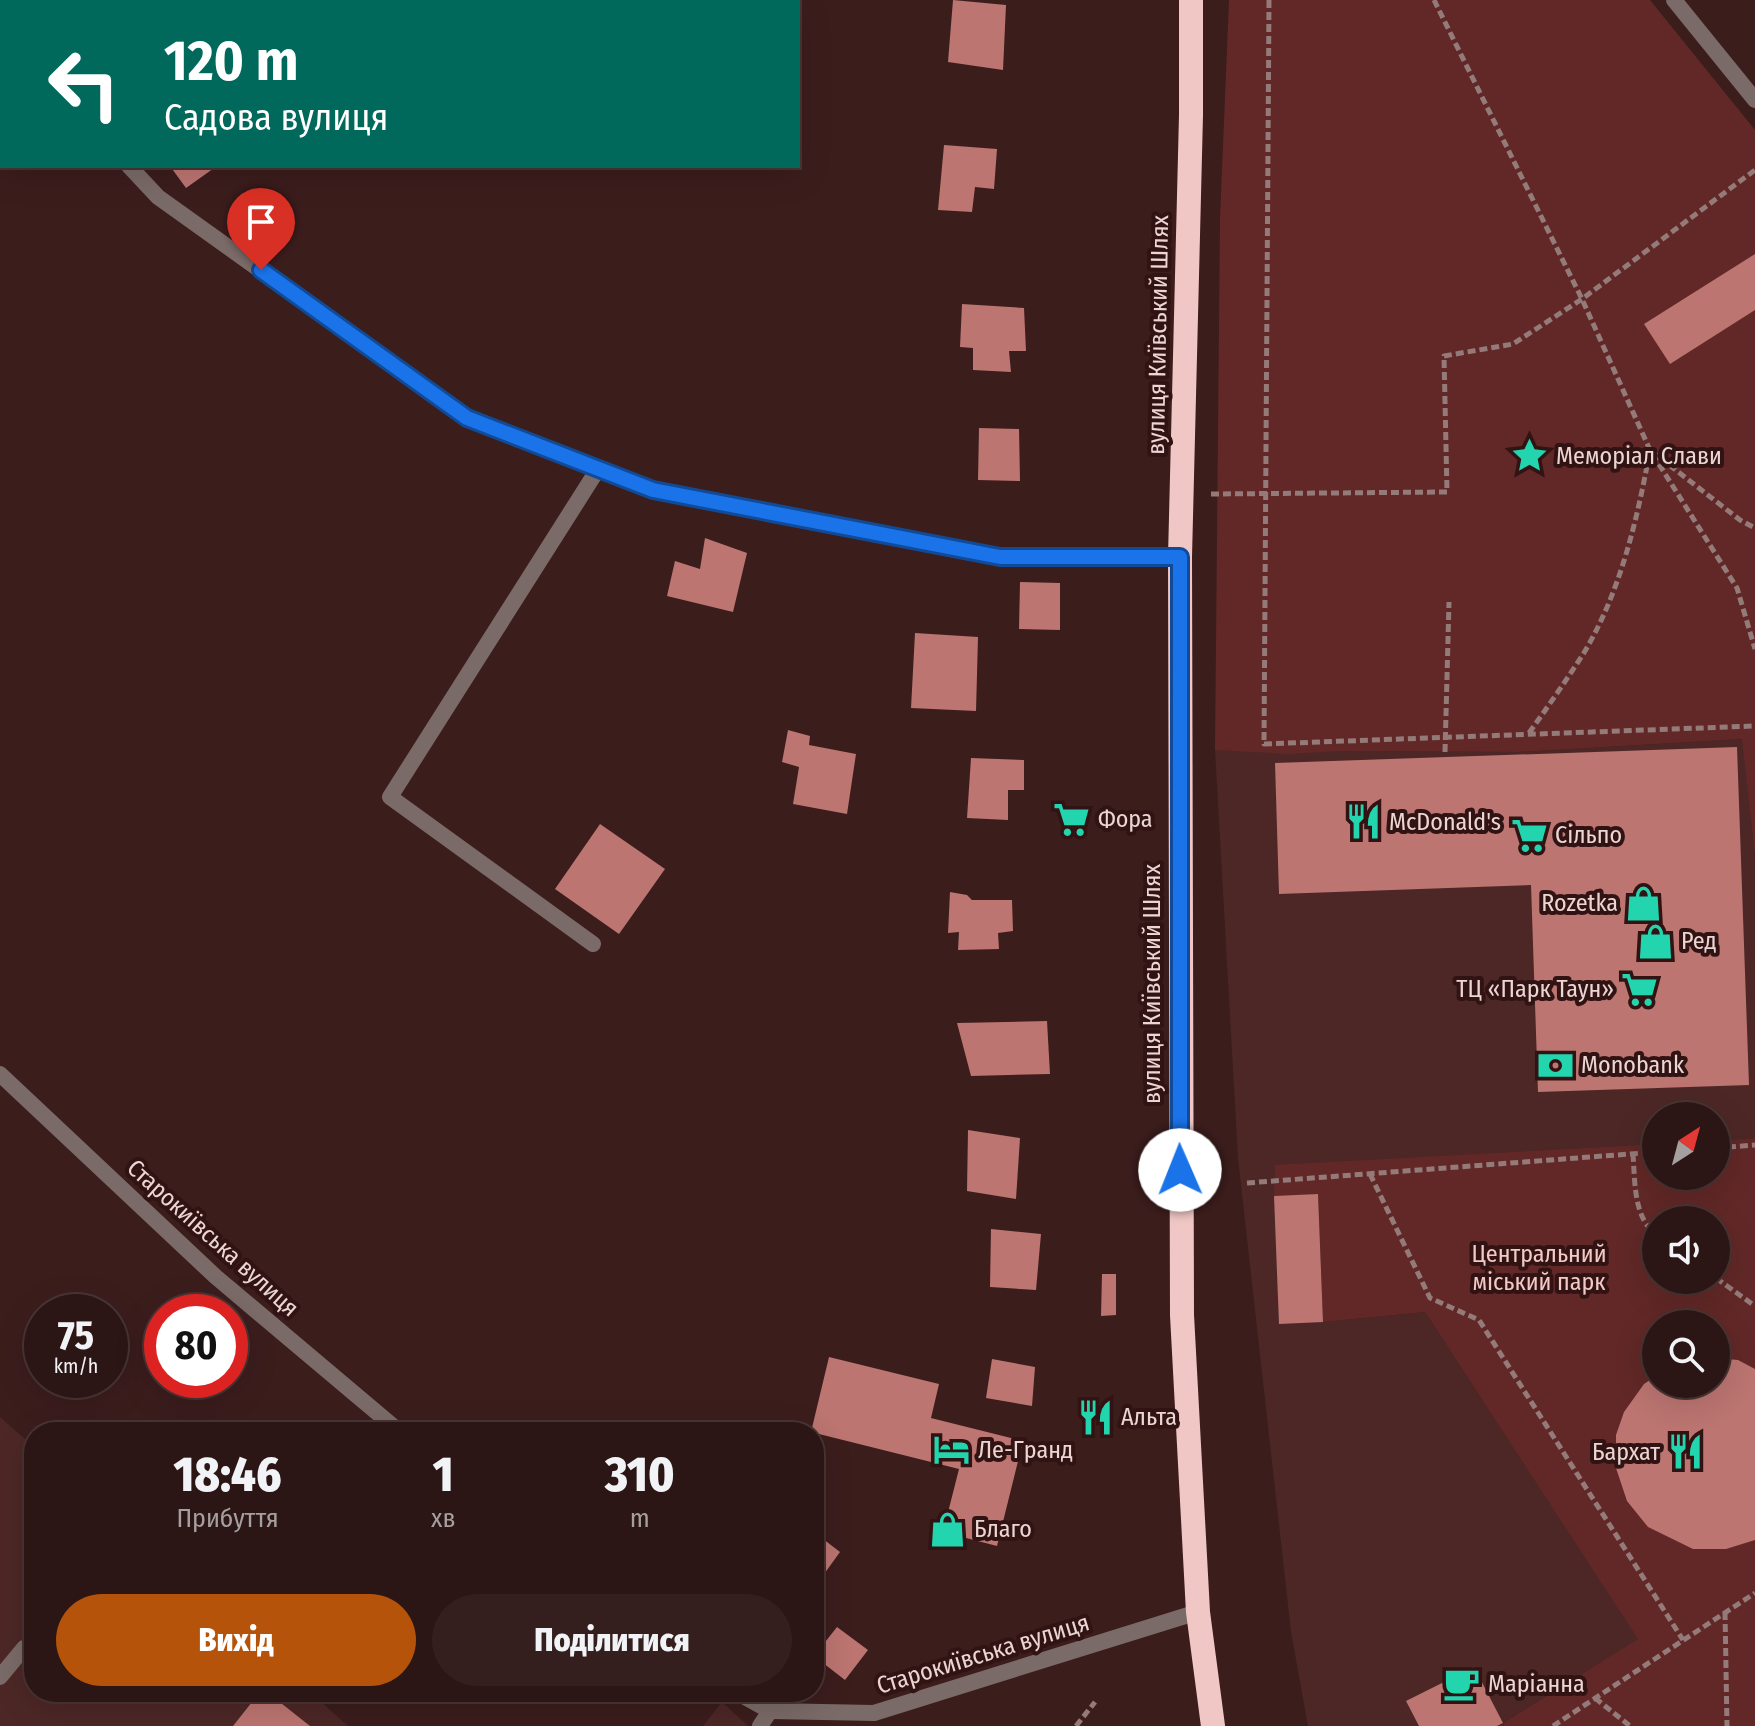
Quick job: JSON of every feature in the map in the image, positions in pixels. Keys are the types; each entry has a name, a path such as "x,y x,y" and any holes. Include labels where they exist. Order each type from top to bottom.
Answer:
{"highway":[{"name":"вулиця Київський Шлях","path":"1191,0 1180,557 1182,1315 1198,1612 1213,1726"}],"street":[{"path":"1674,0 1755,100"},
{"path":"131,168 158,197 467,418 653,490 1000,557 1180,557"},
{"path":"593,944 390,797 598,469"},
{"name":"Старокиївська вулиця","path":"0,1074 216,1277 388,1422"},
{"name":"Старокиївська вулиця","path":"754,1702 770,1711 874,1713 1198,1612"},
{"path":"0,1677 24,1648"},
{"path":"760,1726 770,1711"}],"path":[{"path":"1269,0 1264,744 1755,726"},
{"path":"1434,0 1582,299 1650,450 1737,588 1755,649"},
{"path":"1182,495 1447,492 1444,356 1513,344 1582,299 1755,170"},
{"path":"1650,450 1740,520 1755,528"},
{"path":"1529,733 1583,654 1619,577 1639,509 1650,450"},
{"path":"1445,752 1449,602"},
{"path":"1730,1147 1755,1145"},
{"path":"1247,1183 1642,1153"},
{"path":"1633,1154 1642,1212"},
{"path":"1370,1174 1430,1298 1479,1320 1683,1640"},
{"path":"1730,1288 1755,1306"},
{"path":"1553,1726 1753,1594 1755,1603"},
{"path":"1725,1612 1727,1726"},
{"path":"1595,1698 1630,1726"},
{"path":"1076,1726 1095,1702"}],"shaded area":[{"path":"1743,739 1755,857 1755,1138 1730,1140 1730,1102 1642,1102 1642,1145 1275,1166 1318,1194 1323,1322 1425,1312 1639,1639 1503,1723 1504,1726 1308,1726 1291,1632 1238,1158 1215,750 1518,752"},
{"path":"0,1417 24,1438 24,1702 321,1702 348,1726 0,1726"},
{"path":"722,1702 748,1726 703,1726"}],"green space":[{"path":"1229,0 1650,0 1755,130 1755,857 1742,739 1518,752 1340,751 1288,754 1215,750 1220,218"},
{"name":"Центральний міський парк","path":"1755,1138 1755,1726 1504,1726 1503,1723 1638,1639 1425,1312 1323,1322 1318,1194 1274,1196 1275,1165 1642,1145 1642,1190 1730,1190 1730,1140"}],"building":[{"path":"953,0 1006,5 1003,70 948,62"},
{"path":"944,145 997,149 994,189 975,187 972,212 938,210"},
{"path":"171,168 214,168 186,188"},
{"path":"1755,254 1755,310 1670,364 1644,324"},
{"path":"962,304 1024,308 1026,351 1009,351 1011,372 973,370 973,348 960,347"},
{"path":"979,428 1019,429 1020,481 978,480"},
{"path":"705,538 747,553 733,612 667,596 675,561 700,569"},
{"path":"1020,582 1060,583 1060,630 1019,629"},
{"path":"915,633 978,637 976,711 911,708"},
{"path":"788,730 810,736 809,745 856,754 847,814 793,804 799,767 782,762"},
{"name":"ТЦ «Парк Таун»","path":"1737,747 1749,1085 1538,1092 1531,885 1279,894 1275,763"},
{"path":"971,758 1024,760 1024,790 1008,790 1008,820 967,818"},
{"path":"600,824 665,869 619,934 555,889"},
{"path":"950,892 967,895 972,900 1012,900 1013,931 998,933 999,949 958,950 959,932 948,933"},
{"path":"1047,1021 1050,1074 971,1076 957,1023"},
{"path":"968,1130 1020,1138 1016,1199 967,1191"},
{"path":"1318,1194 1323,1322 1279,1324 1274,1196"},
{"path":"991,1229 1041,1234 1036,1290 990,1287"},
{"path":"1102,1274 1116,1274 1116,1315 1101,1316"},
{"name":"Ле-Гранд","path":"829,1357 939,1384 931,1418 1023,1441 997,1546 943,1532 959,1469 824,1435 824,1422 813,1422"},
{"path":"992,1359 1035,1367 1032,1406 986,1398"},
{"name":"Бархат","path":"1730,1359 1755,1369 1755,1540 1726,1549 1693,1549 1648,1527 1627,1501 1616,1468 1616,1435 1624,1412 1642,1387 1642,1398 1730,1398"},
{"path":"824,1540 840,1552 824,1574"},
{"path":"837,1627 868,1650 845,1680 824,1664 824,1643"},
{"name":"Маріанна","path":"1474,1667 1503,1723 1497,1726 1419,1726 1406,1701"},
{"path":"252,1702 280,1702 310,1726 233,1726"}],"place":[{"name":"Mеморіал Слави","path":"1530,456"},
{"name":"Фора","path":"1072,819"},
{"name":"McDonald's","path":"1363,822"},
{"name":"Сільпо","path":"1529,835"},
{"name":"Rozetka","path":"1644,903"},
{"name":"Ред","path":"1655,941"},
{"name":"ТЦ «Парк Таун»","path":"1640,989"},
{"name":"Monobank","path":"1555,1065"},
{"name":"Альта","path":"1095,1417"},
{"name":"Ле-Гранд","path":"952,1450"},
{"name":"Бархат","path":"1686,1452"},
{"name":"Благо","path":"948,1529"},
{"name":"Маріанна","path":"1462,1684"}],"route":[{"path":"261,270 467,418 653,490 1000,557 1180,557 1180,1170"}]}
